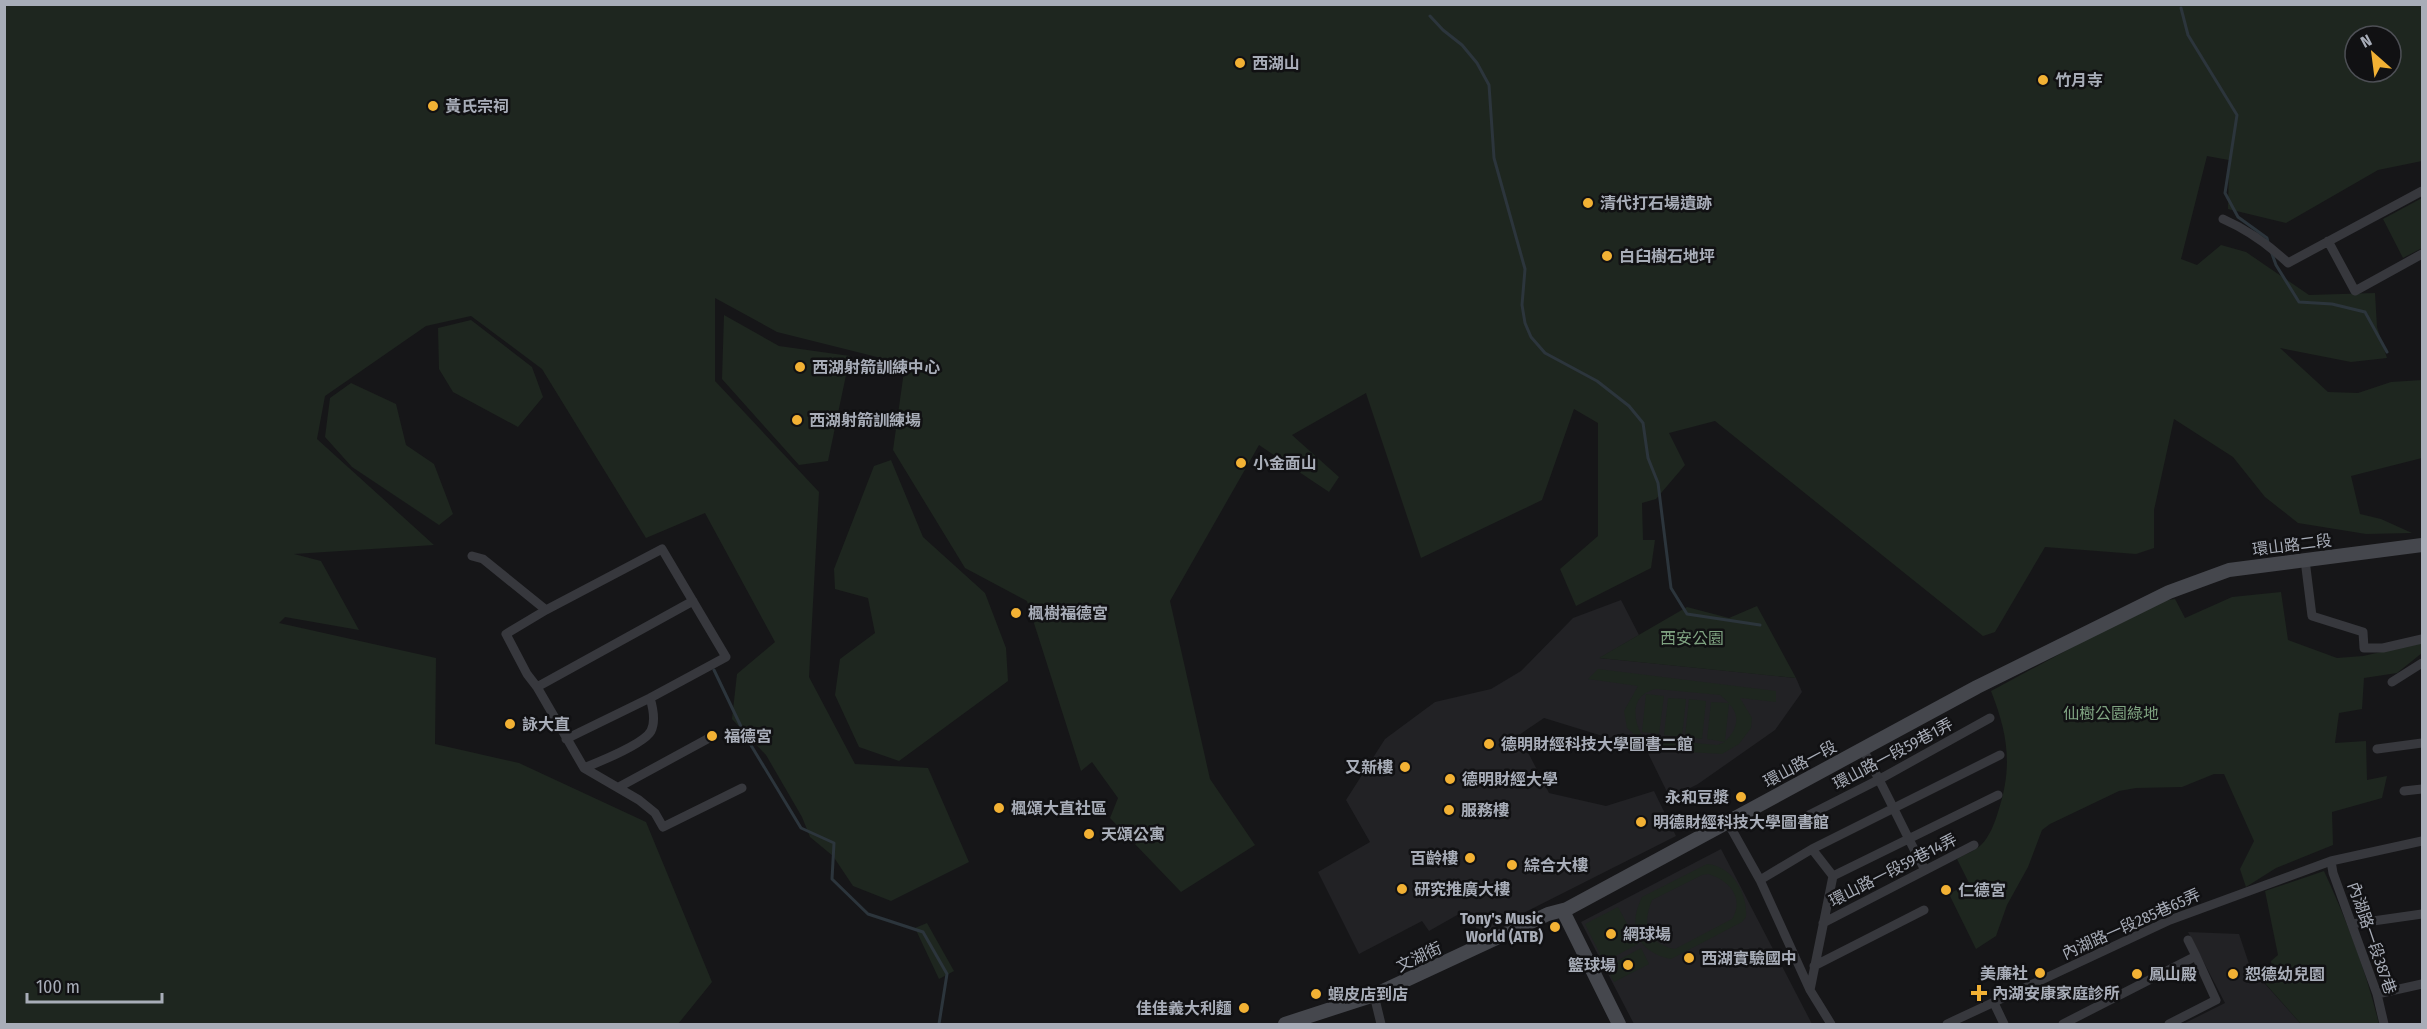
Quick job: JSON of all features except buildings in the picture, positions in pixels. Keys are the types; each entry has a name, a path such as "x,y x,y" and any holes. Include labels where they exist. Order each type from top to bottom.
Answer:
{"street":[{"path":"2223,219 2244,228 2266,243 2288,263 2422,191"},
{"path":"2328,241 2355,291 2422,254"},
{"name":"環山路二段","path":"2169,592 2229,570 2422,545"},
{"path":"567,739 726,657 662,549 546,610 506,634 527,674 537,687 567,739 584,768 619,787 655,813 663,827 742,788"},
{"path":"472,556 483,559 546,610"},
{"path":"2305,560 2313,616 2363,632 2364,648 2383,648 2422,639"},
{"name":"環山路一段","path":"1563,911 1977,687 2169,592"},
{"path":"537,687 693,601"},
{"path":"2392,682 2422,663"},
{"path":"584,768 619,753 645,737 651,730 653,710 650,698"},
{"name":"環山路一段59巷1弄","path":"1809,815 1880,779 1990,718"},
{"path":"619,787 711,736"},
{"path":"2377,749 2422,744"},
{"path":"1862,748 1880,779 1924,870"},
{"path":"1760,880 1812,849 2000,755"},
{"path":"2404,791 2422,789"},
{"path":"1822,923 1833,876 1998,795"},
{"path":"1727,821 1760,880 1810,990 1831,1024"},
{"name":"內湖路一段285巷65弄","path":"1947,1024 2170,920 2331,861 2422,842"},
{"name":"環山路一段59巷14弄","path":"1810,990 1822,923 1974,845"},
{"path":"1812,849 1833,876"},
{"name":"內湖路一段387巷","path":"2331,861 2333,873 2377,994 2384,1024"},
{"path":"1814,966 1924,910"},
{"path":"1563,911 1619,1024"},
{"name":"文湖街","path":"1285,1024 1374,995 1548,914 1563,911"},
{"path":"2352,924 2422,914"},
{"path":"2169,1024 2216,1000 2188,940"},
{"path":"2063,1024 2196,956"},
{"path":"2377,994 2422,984"},
{"path":"1374,995 1382,1024"},
{"path":"1994,1003 2004,1024"}],"shaded area":[{"name":"德明財經大學","path":"1621,600 1639,635 1600,658 1796,678 1802,692 1775,730 1698,784 1670,798 1646,749 1623,733 1609,738 1544,718 1519,735 1549,793 1606,806 1654,791 1676,836 1480,935 1466,910 1429,931 1422,921 1359,954 1318,872 1370,842 1346,800 1385,739 1435,702 1491,689 1521,671 1573,618"},
{"name":"西湖實驗國中","path":"1721,849 1812,1024 1634,1024 1581,922"},
{"name":"恕德幼兒園","path":"2188,932 2239,934 2250,967 2301,1024 2183,1024 2225,1003"}],"green space":[{"path":"5,5 2422,5 2422,161 2378,170 2286,223 2228,209 2229,160 2207,156 2181,259 2197,265 2221,245 2246,252 2309,295 2375,293 2377,327 2387,358 2351,362 2280,348 2328,392 2358,393 2391,382 2422,380 2422,458 2351,476 2360,514 2381,519 2412,533 2366,534 2298,523 2265,497 2233,457 2174,419 2154,510 2154,548 2136,554 2045,547 1995,632 1983,636 1715,421 1669,433 1685,465 1656,499 1642,503 1643,540 1655,540 1651,568 1576,606 1560,569 1598,536 1598,423 1574,409 1542,500 1421,558 1366,393 1292,435 1339,477 1329,492 1259,445 1170,601 1210,779 1255,845 1181,892 1110,818 1118,798 1092,762 1081,771 1027,601 965,568 893,450 905,364 777,332 715,298 715,381 819,492 809,677 855,764 928,768 969,862 891,901 853,886 833,856 810,837 802,817 766,755 732,719 737,674 775,642 705,513 646,538 542,369 471,316 426,326 325,396 317,439 434,545 294,554 321,561 359,630 285,617 279,623 436,658 435,744 519,763 646,822 712,982 678,1024 5,1024"},
{"path":"2422,198 2422,248 2403,258 2383,219"},
{"name":"西湖射箭訓練場","path":"724,315 779,346 850,356 828,461 799,465 722,379"},
{"path":"471,320 532,367 543,397 518,427 453,392 439,369 438,328"},
{"path":"351,383 396,404 406,445 434,464 453,514 439,525 352,467 325,437 330,398"},
{"path":"891,460 923,537 985,593 1006,648 1008,681 899,761 859,747 835,695 840,659 875,633 868,598 835,589 834,569 874,466"},
{"name":"仙樹公園綠地","path":"2281,592 2288,640 2337,658 2363,656 2422,643 2422,653 2397,673 2364,678 2362,709 2339,713 2335,743 2366,741 2367,780 2387,776 2382,798 2332,812 2333,845 2276,868 2246,887 2240,869 2254,841 2224,774 2214,774 2182,787 2136,788 2119,791 2042,830 2028,867 2007,905 1996,936 1976,949 1949,894 1969,883 1957,859 1979,847 1987,838 2003,796 2007,765 2005,736 1991,691 2156,602 2175,599 2185,618 2232,597"},
{"name":"西安公園","path":"1757,606 1796,678 1599,658 1687,607 1729,618"},
{"path":"1598,669 1776,691 1776,702 1740,698 1752,718 1751,728 1739,744 1722,754 1653,750 1627,728 1624,711 1638,686 1588,679","holes":["1656,689 1720,695 1729,703 1711,702 1707,739 1725,742 1717,745 1650,739 1641,734 1636,720 1636,707 1642,696","1729,704 1735,713 1736,723 1732,733 1725,741"]},
{"path":"1646,694 1664,696 1659,734 1642,732"},
{"path":"1668,698 1686,699 1682,737 1664,735"},
{"path":"1689,699 1706,701 1702,739 1685,737"},
{"path":"1707,864 1724,870 1737,882 1744,899 1746,917 1742,922 1671,959 1650,951 1638,937 1635,918 1642,897","holes":["1708,874 1728,885 1736,897 1736,911 1732,919 1675,949 1665,946 1652,937 1647,925 1652,900 1702,875"]},
{"path":"2324,871 2355,946 2379,1024 2301,1024 2263,981 2274,977 2271,961 2278,955 2265,891"},
{"name":"網球場","path":"1618,907 1638,944 1604,962 1585,924"},
{"path":"927,923 954,971 939,979 915,928"},
{"name":"籃球場","path":"1641,948 1649,964 1614,982 1606,967"}],"waterway":[{"path":"2181,8 2188,35 2237,115 2225,193 2238,217 2267,238 2268,242"},
{"path":"1430,16 1462,45 1477,63 1489,85 1494,158 1525,269 1522,305 1525,323 1531,337 1545,353 1597,381 1629,406 1643,423 1648,458 1658,483 1671,588 1687,614 1760,625"},
{"path":"2271,251 2276,265 2299,302 2332,304 2365,312 2387,352"},
{"path":"714,670 746,737 801,828 834,843 832,879 868,914 923,932 947,974 939,1024"}],"place":[{"name":"西湖山","path":"1240,63"},
{"name":"竹月寺","path":"2043,80"},
{"name":"黃氏宗祠","path":"433,106"},
{"name":"清代打石場遺跡","path":"1588,203"},
{"name":"白臼樹石地坪","path":"1607,256"},
{"name":"西湖射箭訓練中心","path":"800,367"},
{"name":"西湖射箭訓練場","path":"797,420"},
{"name":"小金面山","path":"1241,463"},
{"name":"楓樹福德宮","path":"1016,613"},
{"name":"詠大直","path":"510,724"},
{"name":"福德宮","path":"712,736"},
{"name":"德明財經科技大學圖書二館","path":"1489,744"},
{"name":"又新樓","path":"1405,767"},
{"name":"德明財經大學","path":"1450,779"},
{"name":"永和豆漿","path":"1741,797"},
{"name":"楓頌大直社區","path":"999,808"},
{"name":"服務樓","path":"1449,810"},
{"name":"明德財經科技大學圖書館","path":"1641,822"},
{"name":"天頌公寓","path":"1089,834"},
{"name":"百齡樓","path":"1470,858"},
{"name":"綜合大樓","path":"1512,865"},
{"name":"研究推廣大樓","path":"1402,889"},
{"name":"仁德宮","path":"1946,890"},
{"name":"Tony's Music World (ATB)","path":"1555,927"},
{"name":"網球場","path":"1611,934"},
{"name":"西湖實驗國中","path":"1689,958"},
{"name":"籃球場","path":"1628,965"},
{"name":"美廉社","path":"2040,973"},
{"name":"鳳山殿","path":"2137,974"},
{"name":"恕德幼兒園","path":"2233,974"},
{"name":"內湖安康家庭診所","path":"1979,993"},
{"name":"蝦皮店到店","path":"1316,994"},
{"name":"佳佳義大利麵","path":"1244,1008"}]}
